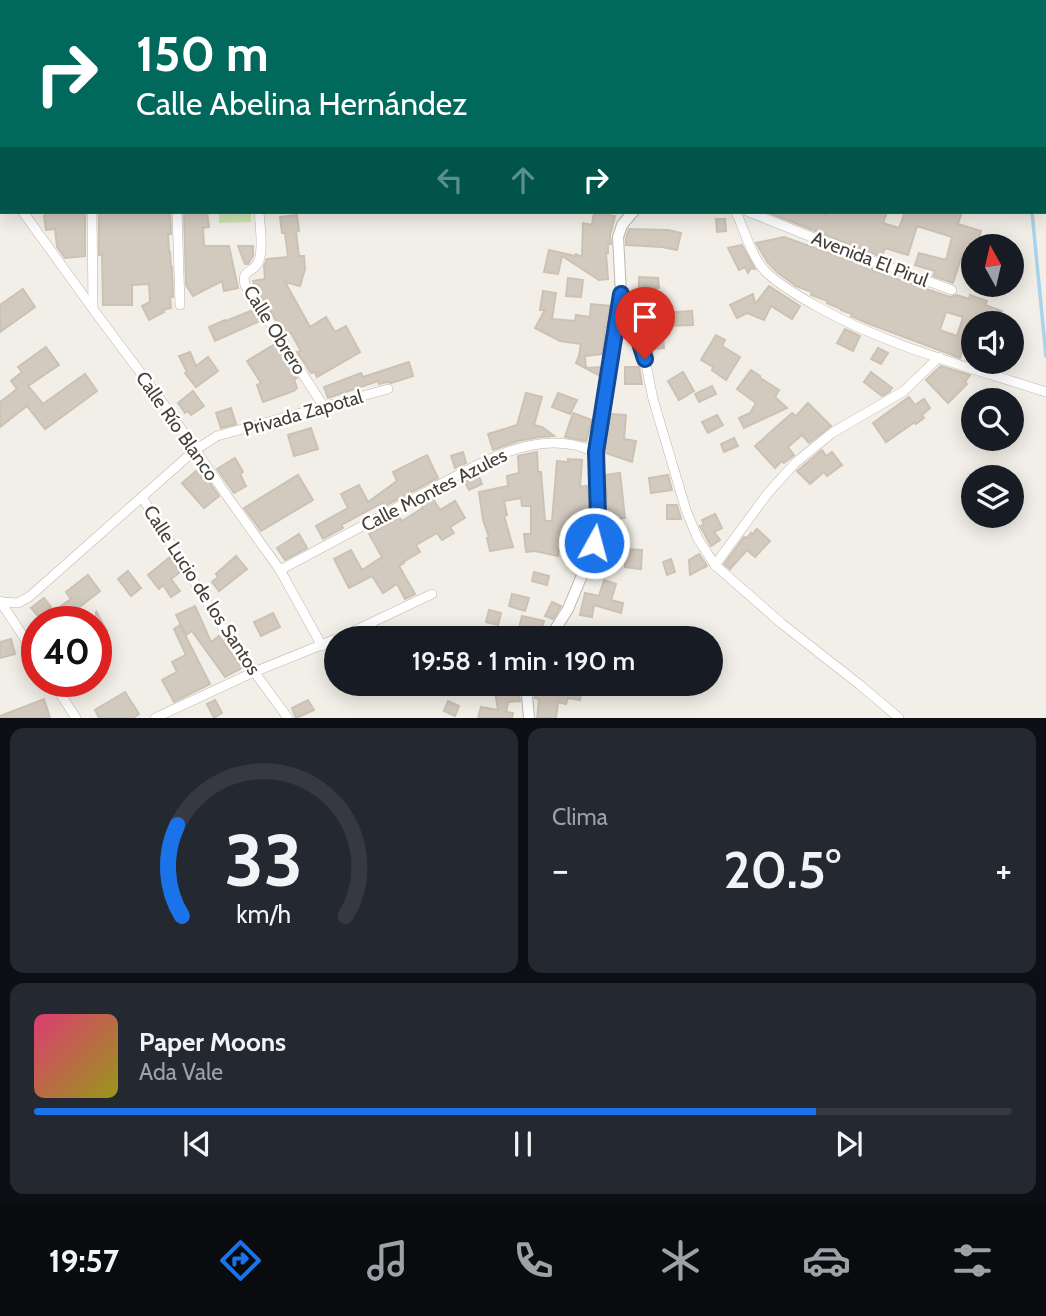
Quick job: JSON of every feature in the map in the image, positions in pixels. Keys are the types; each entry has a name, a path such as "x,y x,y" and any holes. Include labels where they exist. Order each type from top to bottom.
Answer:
{"street":[{"name":"Calle Río Blanco","path":"24,214 169,411 280,569 322,646"},
{"path":"92,214 93,309"},
{"path":"177,214 180,305"},
{"name":"Calle Obrero","path":"259,214 261,253 255,268 246,274 245,285 324,407"},
{"path":"558,626 568,609 594,543 598,516 596,452 621,294 618,237 622,225 630,214"},
{"path":"737,214 759,264 768,274 802,298 843,320 940,357 1046,392"},
{"name":"Avenida El Pirul","path":"754,214 952,290"},
{"path":"621,294 645,359 653,399 686,510 698,539 715,565 781,624 900,718"},
{"path":"715,565 768,492 794,463 832,433 904,391 940,357"},
{"name":"Privada Zapotal","path":"0,601 18,603 29,597 195,450 217,436 388,388"},
{"name":"Calle Montes Azules","path":"280,569 509,451 534,444 559,443 581,445 596,452"},
{"name":"Calle Lucio de los Santos","path":"142,497 226,635 288,718"},
{"path":"364,626 432,594"},
{"path":"0,601 21,633"},
{"path":"155,718 254,672 322,646"},
{"path":"527,696 529,718"},
{"path":"62,697 76,718"}],"green space":[{"path":"219,214 251,214 251,222 219,223"}],"building":[{"path":"85,214 85,256 65,258 57,247 55,229 46,230 46,216"},
{"path":"99,214 170,214 171,234 168,234 172,267 171,308 149,320 142,306 150,302 149,284 132,285 132,305 103,305 102,254 99,255"},
{"path":"184,214 207,214 209,227 203,228 204,246 229,246 238,288 224,291 222,281 193,296 186,285"},
{"path":"594,214 615,216 610,235 611,244 608,244 606,253 608,279 599,280 562,256 558,274 544,272 549,250 582,257 583,223 592,225"},
{"path":"772,214 886,214 883,223 899,228 904,214 961,214 958,224 981,231 980,234 961,234 961,258 953,283 933,276 935,271 915,265 919,253 946,260 952,237 917,226 908,255 885,248 882,256"},
{"path":"297,215 299,256 304,256 305,269 300,286 285,282 310,327 326,317 335,332 346,326 360,352 317,377 315,372 311,373 297,352 301,351 291,333 286,336 253,281 265,279 264,266 267,259 288,257 280,217"},
{"path":"716,219 725,219 726,231 717,232"},
{"path":"629,229 681,233 677,250 626,245"},
{"path":"784,237 950,297 957,295 961,298 978,298 987,301 985,305 1002,311 961,311 961,316 946,312 940,330 957,336 961,323 960,358 851,316 852,314 827,303 828,301 811,295 812,292 796,286 768,263 756,243"},
{"path":"742,245 755,269 751,268 748,273 745,267 739,270 728,248"},
{"path":"238,246 253,246 253,256 248,264 245,264"},
{"path":"639,277 658,278 659,288 655,288 659,313 692,311 693,325 662,326 664,348 649,349 645,327 641,324 641,310 636,311 633,305 631,294 639,293"},
{"path":"568,278 583,280 581,297 566,296"},
{"path":"769,286 800,306 792,319 771,306 764,320 747,313 737,318 730,305 753,294 755,304"},
{"path":"23,289 35,307 0,332 0,305"},
{"path":"543,291 556,293 552,319 575,321 576,315 590,317 591,304 611,306 602,354 585,356 586,368 601,367 600,376 576,363 581,344 560,341 535,328 545,310 540,310"},
{"path":"253,310 260,321 215,341 209,327"},
{"path":"845,329 860,336 853,351 837,343"},
{"path":"716,335 725,340 722,346 740,357 726,380 701,360"},
{"path":"275,344 297,378 294,379 297,388 263,402 257,385 261,383 247,361"},
{"path":"46,347 59,365 28,386 43,404 85,374 97,391 45,429 27,406 0,427 0,402 17,389 11,381 22,372 18,367"},
{"path":"878,348 888,353 881,364 871,359"},
{"path":"190,352 196,366 208,357 218,371 196,387 185,373 187,372 179,356"},
{"path":"409,362 413,376 391,383 379,384 378,381 328,398 324,387 361,373 363,377"},
{"path":"941,366 970,375 965,382 967,384 948,403 926,380"},
{"path":"625,367 639,367 642,384 625,384"},
{"path":"751,370 779,390 775,397 787,408 744,428 739,418 750,413 756,403 737,389"},
{"path":"683,372 694,391 679,400 668,381"},
{"path":"871,372 892,388 889,392 882,396 864,382"},
{"path":"712,386 716,394 699,402 695,394"},
{"path":"193,391 204,406 191,415 188,411 185,413 178,403"},
{"path":"526,393 542,397 534,425 542,427 554,436 518,441 493,450 488,434 517,425"},
{"path":"558,393 577,400 570,414 552,407"},
{"path":"909,397 915,405 924,399 930,408 922,415 924,418 886,442 873,423"},
{"path":"808,403 831,426 809,443 802,435 788,447 794,455 775,468 755,446 792,413 796,416"},
{"path":"231,408 236,424 221,428 216,413"},
{"path":"573,413 592,420 586,441 565,437"},
{"path":"610,414 626,415 624,439 636,441 632,462 603,452"},
{"path":"717,415 723,425 708,433 702,422"},
{"path":"311,428 318,449 294,456 288,435"},
{"path":"734,438 738,446 724,452 721,444"},
{"path":"822,450 826,456 832,452 842,465 827,476 824,472 810,484 797,471"},
{"path":"463,452 466,463 455,468 451,456"},
{"path":"537,452 545,521 552,521 557,461 582,460 580,487 587,486 589,498 587,535 562,534 558,556 535,551 526,552 524,534 531,534 531,506 522,506 521,498 504,501 507,515 504,516 513,547 490,551 479,492 508,486 507,476 519,473 518,456"},
{"path":"427,455 438,478 385,506 382,503 341,525 343,528 323,539 316,526 348,508 341,494 359,485 368,502 397,481 393,472"},
{"path":"235,458 243,472 240,474 246,486 234,493 217,469"},
{"path":"196,471 202,477 205,476 219,496 204,508 182,483"},
{"path":"620,473 625,518 606,519 605,475"},
{"path":"298,475 313,500 261,531 244,508"},
{"path":"668,475 672,490 651,493 649,478"},
{"path":"479,476 482,484 469,490 465,482"},
{"path":"432,497 440,510 455,501 465,518 450,527 454,533 442,540 437,533 416,545 420,552 399,566 415,594 405,599 397,584 383,593 372,576 349,588 334,559 351,550 362,570 382,557 369,534 399,517 402,521 423,508 420,503"},
{"path":"667,505 677,505 681,519 667,519"},
{"path":"715,514 722,528 714,532 720,540 711,546 700,526 704,525 702,520"},
{"path":"757,529 770,541 755,557 747,550 730,569 724,564 744,537 747,538 751,533 752,535"},
{"path":"299,534 307,548 285,560 277,548"},
{"path":"626,549 642,550 641,569 625,567"},
{"path":"699,554 707,566 690,575 689,560"},
{"path":"236,556 247,569 219,591 212,582 218,577 216,574"},
{"path":"170,557 180,572 171,579 180,591 171,597 163,585 159,589 148,575"},
{"path":"671,559 675,572 667,575 663,562"},
{"path":"128,571 141,588 131,596 118,579"},
{"path":"534,572 549,576 547,585 532,581"},
{"path":"88,575 100,591 81,606 61,606 71,599 66,592"},
{"path":"604,580 616,584 611,600 623,603 621,613 594,605 592,617 580,615 585,593 599,596"},
{"path":"512,594 529,598 525,611 509,606"},
{"path":"44,598 50,606 34,606"},
{"path":"552,602 561,606 553,619 545,616"},
{"path":"195,606 211,642 219,636 242,668 225,677 192,631 186,635 176,615"},
{"path":"489,610 501,613 498,625 486,622"},
{"path":"273,613 280,627 261,636 254,622"},
{"path":"522,616 544,621 543,626 520,626"},
{"path":"180,625 210,684 174,702 162,680 177,672 172,662 186,655 174,629"},
{"path":"11,639 15,654 0,658 0,642"},
{"path":"125,692 139,714 133,718 99,718 95,710"},
{"path":"496,696 519,696 520,701 508,702 506,712 513,713 512,718 478,718 481,707 498,710"},
{"path":"581,696 580,700 568,698 566,704 558,702 556,718 537,718 539,699 535,698"},
{"path":"44,699 50,718 0,718 0,716"},
{"path":"215,700 222,713 214,718 207,704"},
{"path":"308,700 314,710 296,718 292,708"},
{"path":"448,701 459,706 455,716 444,711"}],"waterway":[{"path":"1032,214 1046,356"}],"route":[{"path":"594,543 598,516 596,452 621,294 645,359"}]}
